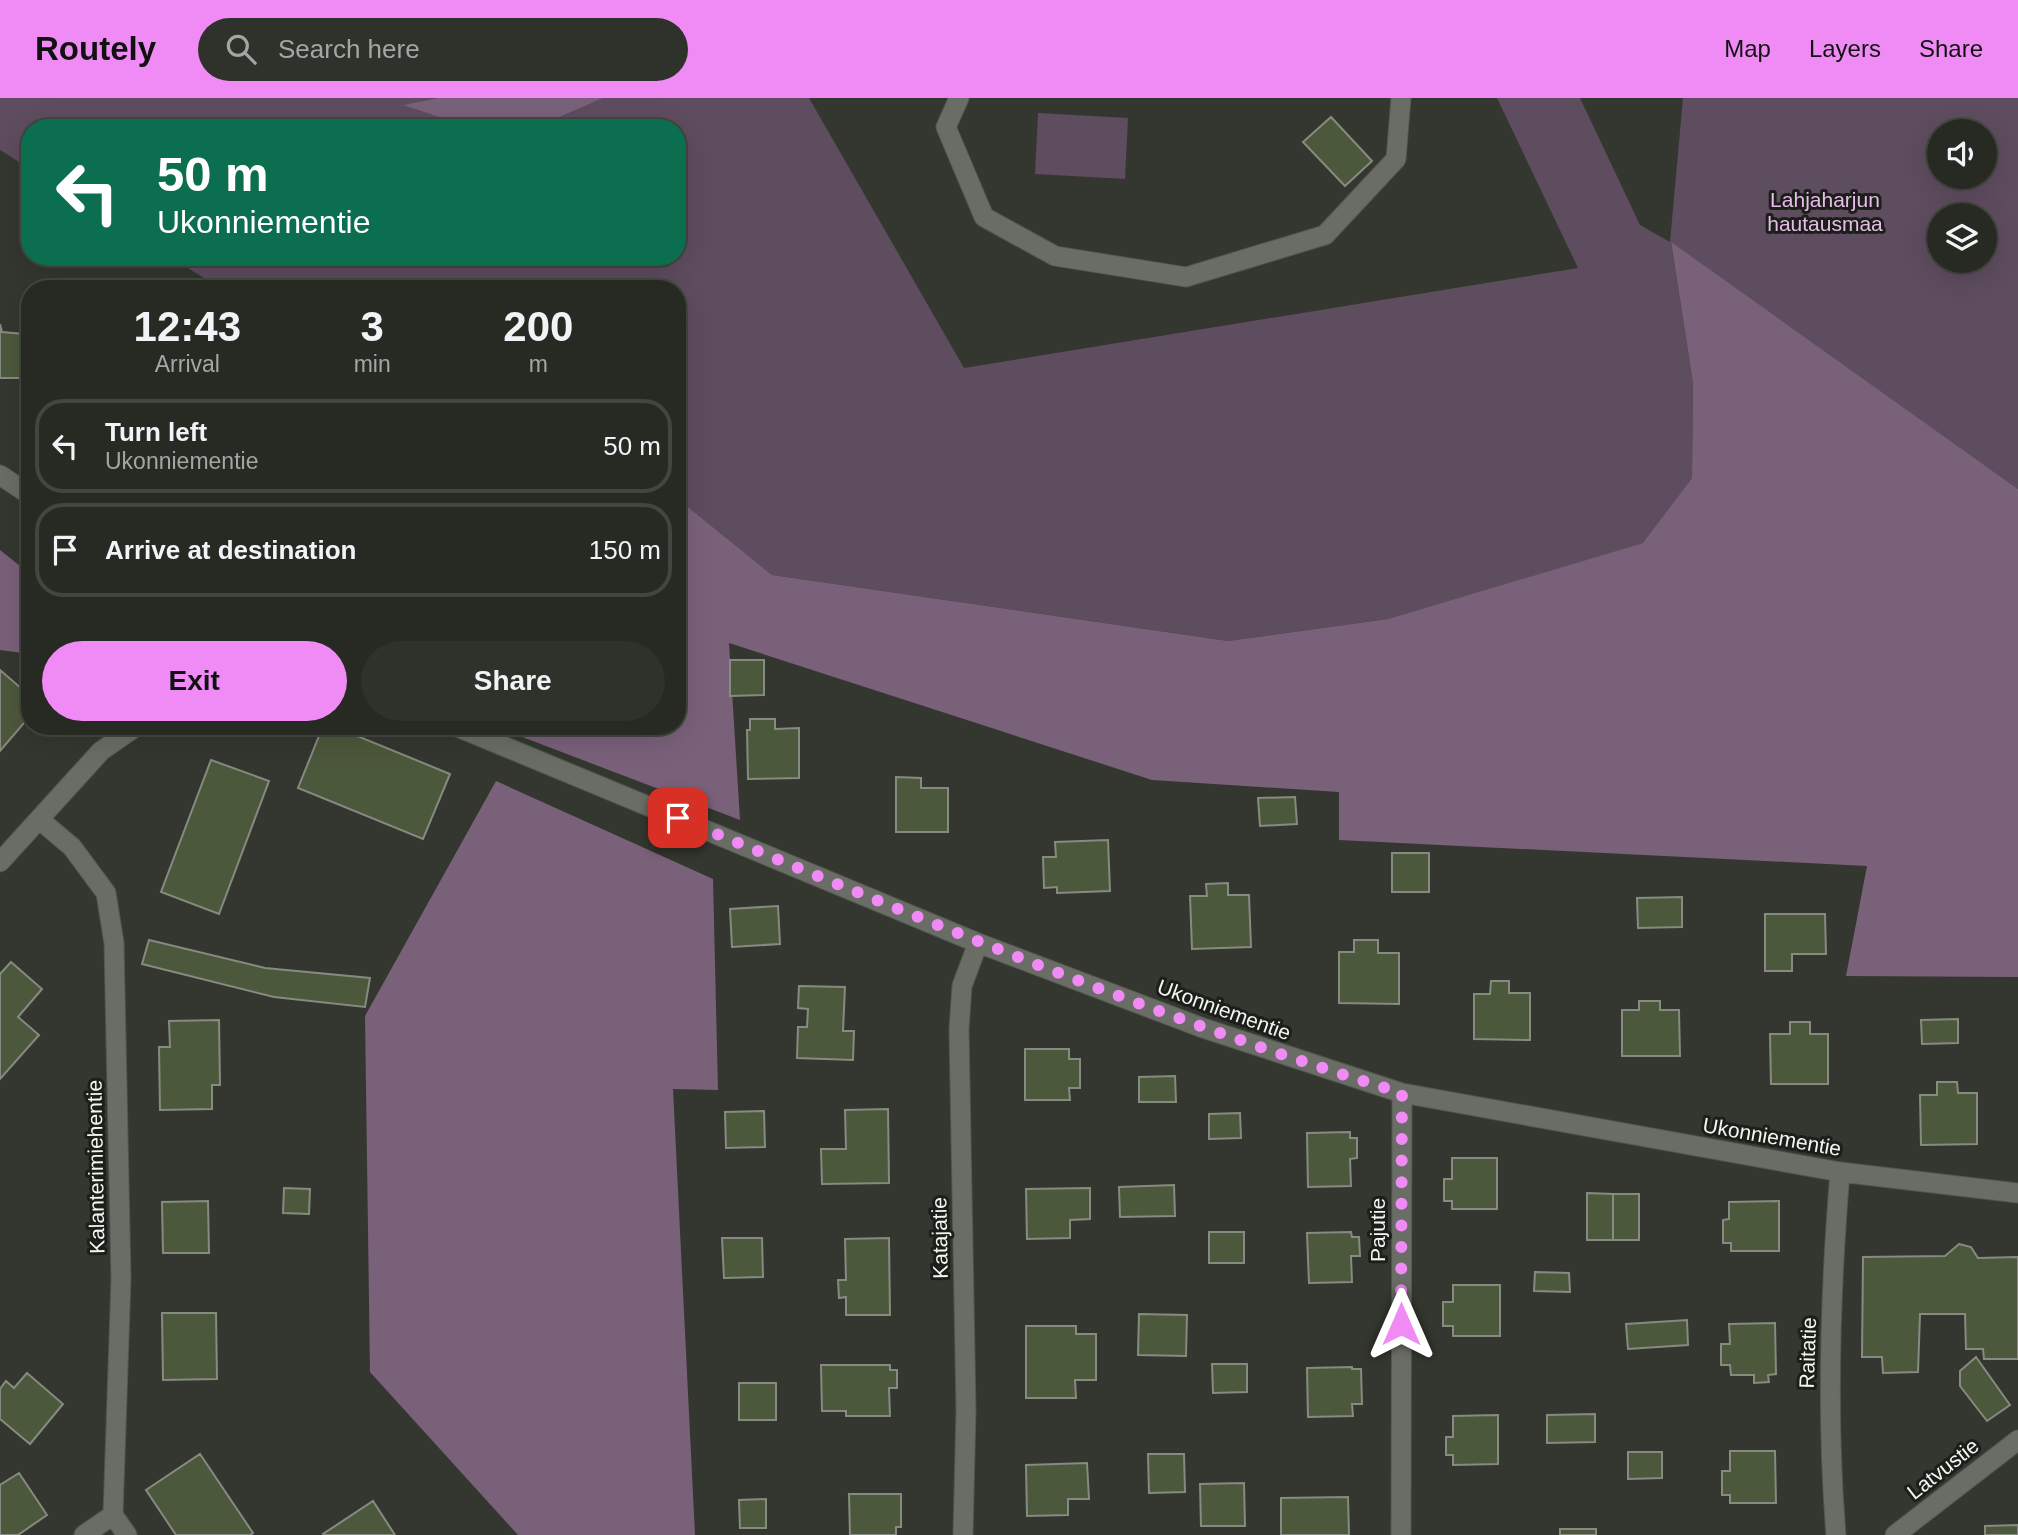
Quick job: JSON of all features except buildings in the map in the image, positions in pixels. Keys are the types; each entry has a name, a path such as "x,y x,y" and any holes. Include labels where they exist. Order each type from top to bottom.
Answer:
{"street":[{"path":"959,98 946,127 984,217 1055,256 1186,277 1325,235 1396,159 1401,98"},
{"path":"0,475 21,489"},
{"path":"101,751 108,735"},
{"path":"0,862 101,751 123,735"},
{"name":"Ukonniementie","path":"478,735 978,943 1203,1028 1402,1093 1840,1172 2018,1193"},
{"name":"Kalanterimiehentie","path":"40,820 72,846 106,893 114,943 121,1279 113,1515"},
{"name":"Katajatie","path":"963,1535 966,1410 959,1029 961,986 978,943"},
{"name":"Pajutie","path":"1401,1535 1402,1093"},
{"name":"Raitatie","path":"1836,1535 1829,1449 1829,1345 1840,1172"},
{"name":"Latvustie","path":"1895,1535 2018,1440"},
{"path":"84,1535 113,1515 127,1535"}],"green space":[{"path":"0,98 438,98 404,105 445,119 21,119 21,163 0,150"},
{"name":"Lahjaharjun hautausmaa","path":"603,98 809,98 964,368 1578,268 1497,98 1580,98 1640,225 1670,242 1683,98 2018,98 2018,489 1671,243 1693,383 1692,478 1644,543 1388,619 1228,641 772,575 686,505 686,280 207,280 185,266 686,266 686,119 555,119"},
{"path":"1038,113 1128,118 1125,179 1035,174"}],"shaded area":[{"path":"438,98 603,98 555,119 445,119 403,105"},
{"path":"1671,242 2018,489 2018,977 1846,976 1867,866 1339,840 1339,792 1152,780 729,643 740,820 517,735 686,735 686,505 772,575 1228,641 1388,619 1643,543 1692,478 1693,383"},
{"path":"0,550 21,567 21,653 0,650"},
{"path":"496,781 713,879 718,1090 673,1089 695,1535 518,1535 370,1372 365,1016"}],"route":[{"path":"678,818 978,943 1203,1028 1402,1093 1401,1324"}]}
